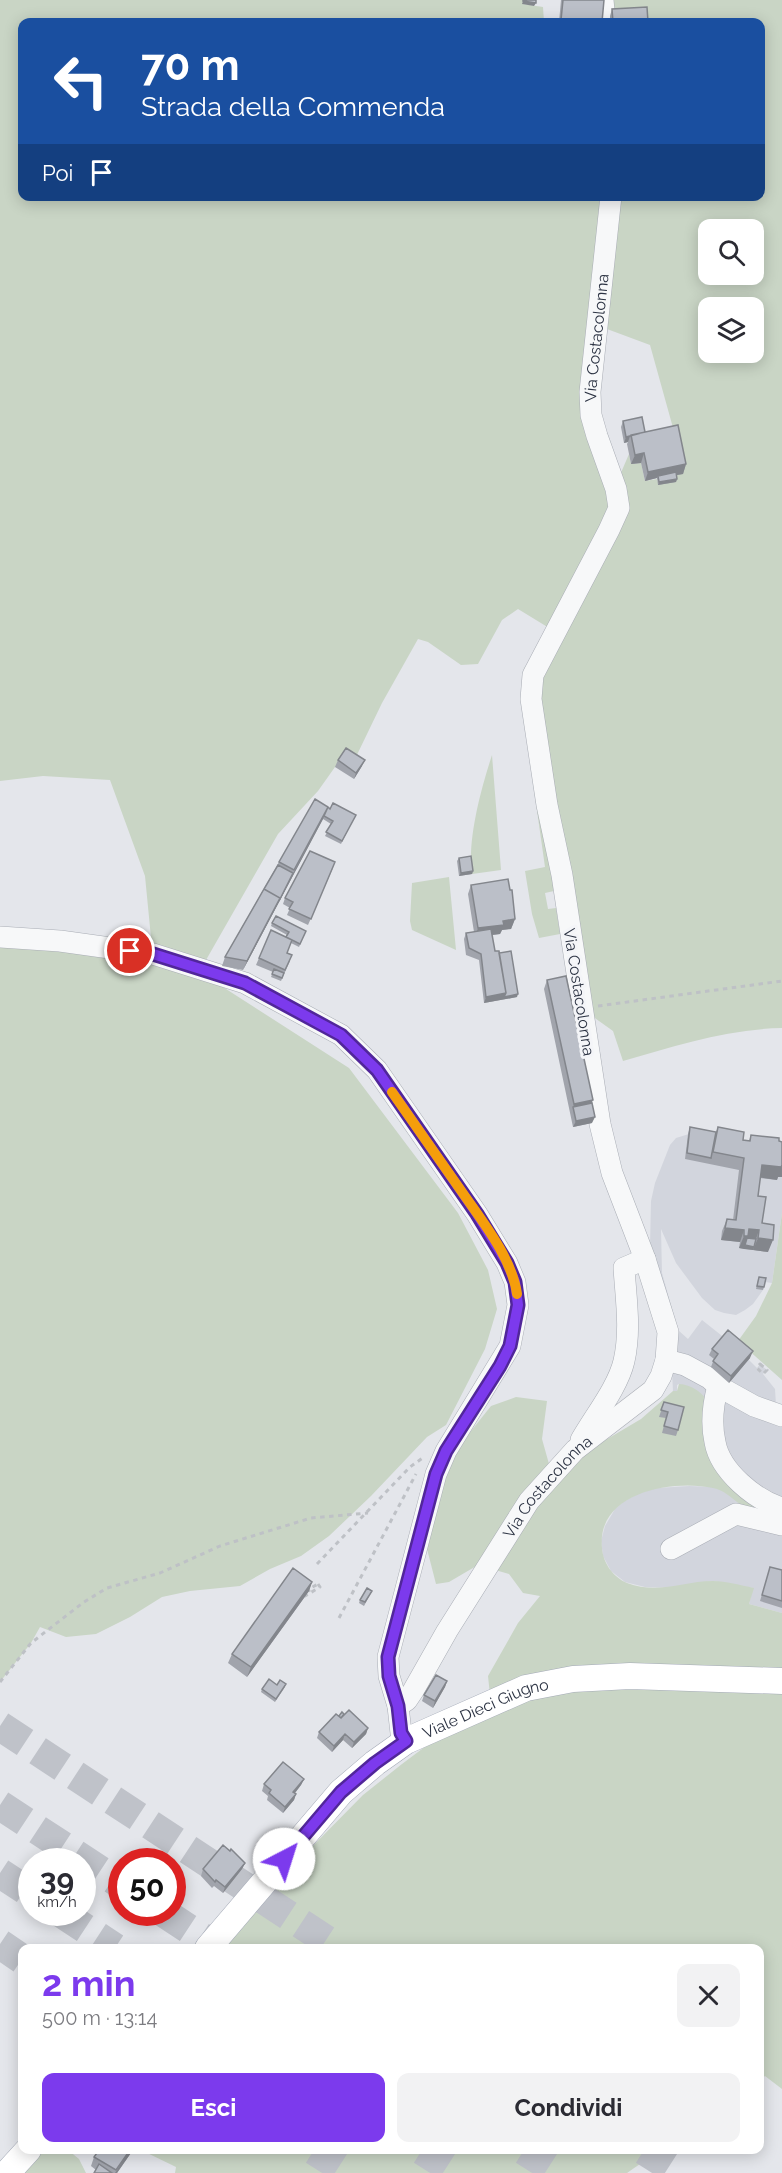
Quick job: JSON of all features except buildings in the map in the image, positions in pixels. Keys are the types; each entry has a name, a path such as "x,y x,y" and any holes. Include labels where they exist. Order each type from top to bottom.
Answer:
{"main road":[{"name":"Viale Dieci Giugno","path":"211,1944 341,1792 375,1763 406,1741 526,1688 573,1679 630,1676 782,1681"},
{"path":"7,2173 24,2154"}],"street":[{"path":"603,0 605,18"},
{"name":"Via Costacolonna","path":"398,1706 407,1700 413,1691 447,1631 529,1501 575,1450 653,1390 666,1360 668,1332 645,1259 612,1173 600,1124 531,699 533,675 619,508 616,489 591,415 590,392 610,201"},
{"path":"0,937 60,941 153,954 245,983 341,1035 377,1070 477,1214 507,1263 515,1282 518,1305 510,1346 500,1366 446,1451 436,1474 388,1657 389,1676 398,1706 401,1733 406,1741"},
{"path":"575,1450 615,1383 624,1363 628,1320 624,1268 645,1259"},
{"path":"666,1360 685,1365 754,1406 782,1416"},
{"path":"718,1386 714,1402 715,1444 729,1471 751,1492 782,1508"},
{"path":"671,1549 736,1514 782,1525"}],"path":[{"path":"582,1008 782,981"},
{"path":"317,1564 410,1467 426,1455 339,1618"},
{"path":"0,1682 31,1643 84,1602 107,1588 160,1573 220,1546 311,1518 368,1513"},
{"path":"318,1584 320,1587 313,1592 305,1596 309,1591 307,1590 318,1584"}],"shaded area":[{"path":"689,1134 782,1152 782,1213 772,1283 765,1282 763,1290 753,1304 745,1310 736,1315 724,1313 715,1310 702,1298 676,1263 661,1229 662,1273 678,1330 688,1339 702,1320 750,1358 749,1360 757,1368 760,1364 767,1370 763,1374 775,1389 776,1405 782,1411 782,1514 771,1511 679,1384 677,1391 673,1391 671,1351 650,1247 651,1201 655,1183 670,1145 676,1138"},
{"path":"713,1487 721,1490 782,1521 782,1613 749,1604 753,1588 713,1581 672,1588 645,1587 625,1582 611,1571 603,1556 601,1541 605,1526 615,1509 639,1493 657,1488"}],"green space":[{"path":"0,0 523,0 523,4 543,7 544,18 18,18 18,201 607,201 586,377 620,475 629,454 631,464 641,463 645,481 657,479 659,485 682,473 675,435 650,345 607,329 618,201 765,201 765,18 622,18 610,16 609,0 782,0 782,1028 721,1035 623,1061 613,1031 592,1016 531,699 554,631 518,609 502,620 478,664 461,665 428,642 418,639 382,703 354,761 335,767 318,791 278,834 206,960 152,948 145,876 110,780 43,776 0,781"},
{"path":"524,666 554,891 545,893 548,909 556,908 560,934 539,938 532,914 525,871 545,867 523,712"},
{"path":"492,755 501,870 472,874 473,830"},
{"path":"449,877 456,950 412,930 410,921 412,883"},
{"path":"0,937 153,954 212,980 349,1068 458,1213 488,1270 497,1309 485,1349 446,1425 427,1437 329,1536 301,1556 270,1569 240,1586 190,1591 162,1597 96,1634 66,1637 40,1627 31,1643 0,1682"},
{"path":"782,1213 782,1380 738,1341 756,1316 772,1283"},
{"path":"679,1384 695,1389 708,1401 707,1429 771,1511 743,1506 724,1492 713,1488 678,1486 659,1488 624,1502 611,1514 603,1529 604,1559 617,1577 638,1586 660,1588 713,1581 754,1588 749,1604 782,1613 782,1668 736,1669 667,1664 574,1670 490,1695 488,1676 518,1623 540,1596 523,1593 509,1574 478,1565 449,1582 436,1584 426,1545 443,1485 459,1446 491,1406 516,1397 547,1401 542,1439 549,1464 582,1454 641,1419 673,1391 677,1391"},
{"path":"562,1686 782,1691 782,2089 764,2077 764,1944 225,1944 297,1862 363,1795 430,1743"},
{"path":"31,2154 73,2154 79,2159 86,2173 14,2173"},
{"path":"149,2154 654,2154 627,2173 175,2173 176,2167"}],"tunnel":[{"path":"0,1726 332,1944"},
{"path":"0,1805 108,1876"},
{"path":"0,1873 18,1885"},
{"path":"81,1926 109,1944"},
{"path":"184,1926 212,1944"},
{"path":"0,1944 18,1956"},
{"path":"320,2154 350,2173"},
{"path":"428,2154 458,2173"},
{"path":"530,2154 560,2173"},
{"path":"650,2154 680,2173"}],"slow traffic":[{"path":"392,1092 477,1214 507,1263 517,1294"}],"route":[{"path":"130,951 153,954 245,983 341,1035 377,1070 477,1214 507,1263 515,1282 518,1305 510,1346 500,1366 446,1451 436,1474 396,1622 388,1657 389,1676 398,1706 401,1733 406,1741 375,1763 341,1792 284,1859"}]}
